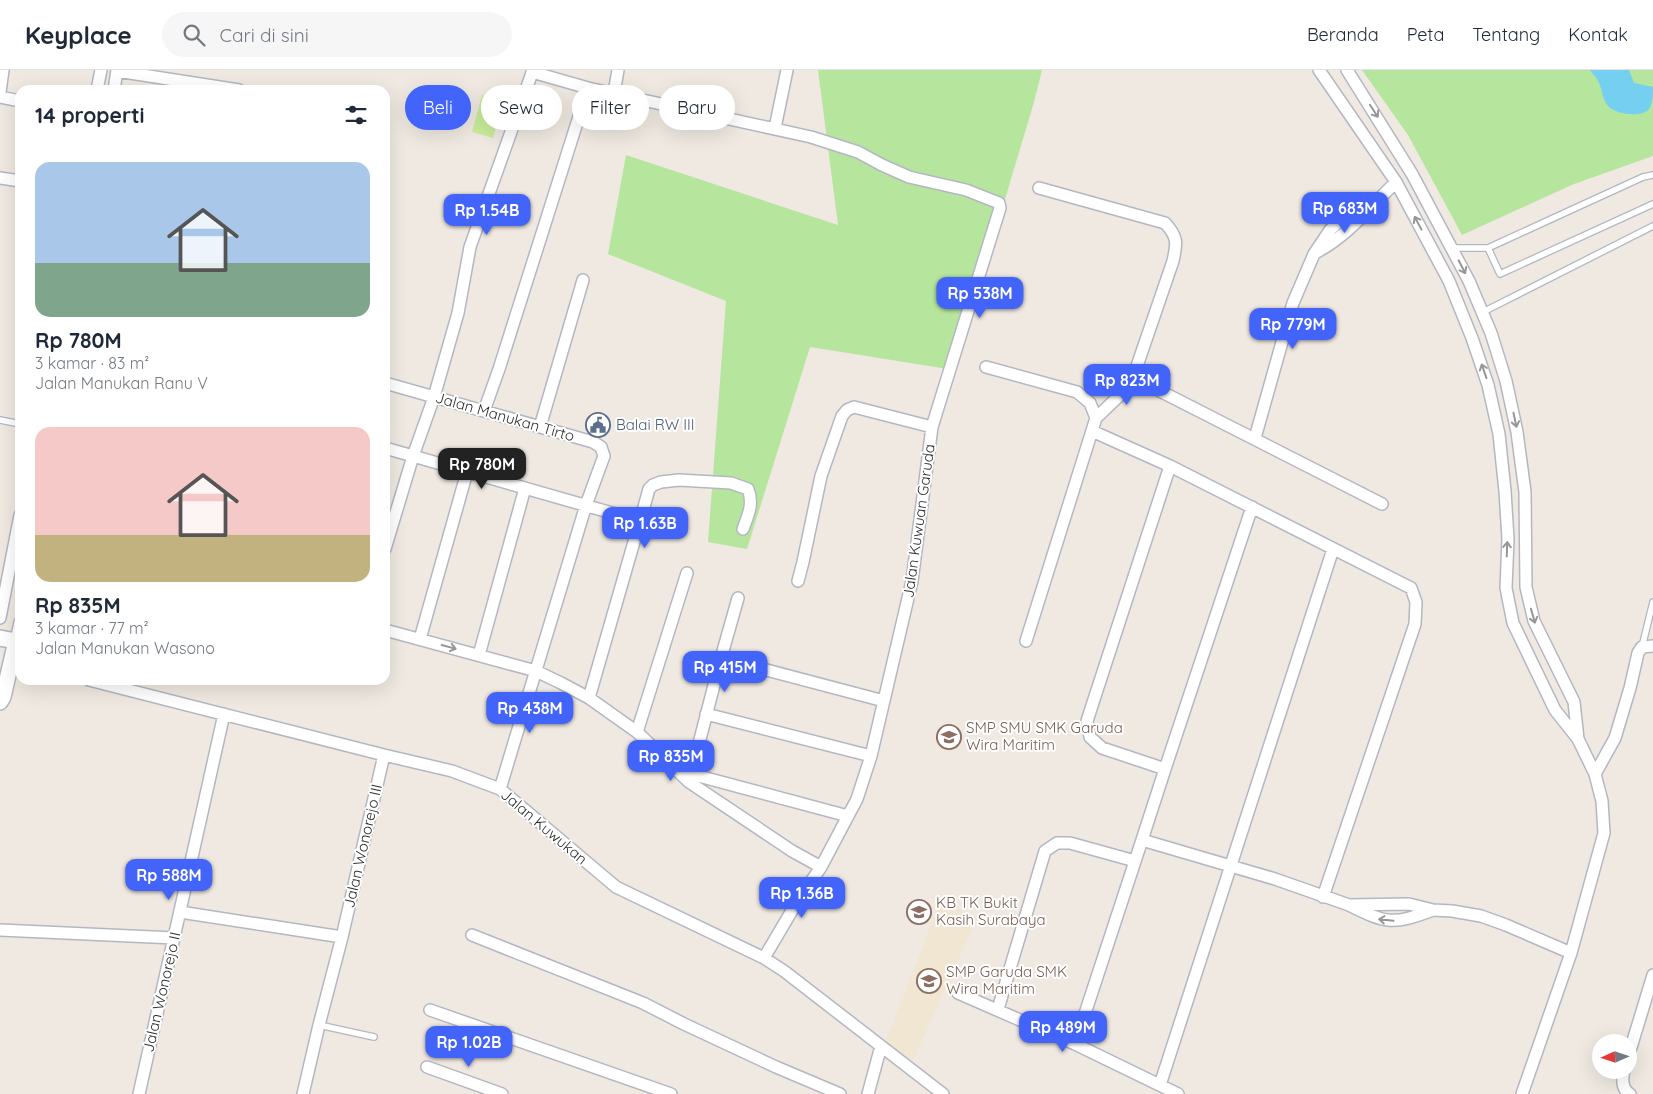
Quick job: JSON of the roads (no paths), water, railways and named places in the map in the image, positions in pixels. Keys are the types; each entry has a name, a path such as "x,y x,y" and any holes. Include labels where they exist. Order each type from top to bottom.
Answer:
{"street":[{"path":"0,92 3,70"},
{"path":"98,85 101,70"},
{"path":"115,85 117,70 208,85"},
{"path":"615,85 618,70"},
{"path":"775,128 787,70"},
{"path":"1319,70 1396,182 1449,281 1472,338 1488,385 1499,434 1508,539 1506,588 1513,623 1555,710 1578,739 1596,774 1602,801 1604,833 1571,953 1522,1094"},
{"path":"1347,70 1412,174 1452,248 1491,333 1506,381 1517,432 1525,492 1526,587 1534,621 1574,702 1578,739"},
{"path":"390,533 413,456 434,397 458,313 470,247 533,71 578,85"},
{"path":"0,98 15,100"},
{"path":"649,101 775,128 842,146 908,176 972,191 1001,205 932,427"},
{"path":"484,411 575,130"},
{"path":"0,178 15,181"},
{"path":"1255,438 1293,303 1314,254 1330,230 1344,217 1370,206 1396,182"},
{"path":"1039,188 1165,223 1174,233 1176,245 1173,261 1137,366 1138,375 1160,391 1382,504"},
{"path":"540,427 583,280"},
{"path":"986,367 1077,392 1090,403 1096,418"},
{"path":"1026,641 1096,418 1138,375"},
{"name":"Jalan Manukan Tirto","path":"390,384 592,442 601,447 604,456 586,505 500,789"},
{"name":"Jalan Kuwuan Garuda","path":"764,958 797,902 821,867 857,799 871,756 912,581 932,427 854,406 847,410 839,424 821,476 798,581"},
{"path":"1092,431 1170,466 1411,588 1416,602 1415,624 1323,897"},
{"path":"390,449 640,521"},
{"path":"1164,769 1102,748 1090,737 1088,721 1170,466"},
{"path":"420,639 467,472"},
{"path":"588,698 649,489 661,482 679,480 730,484 748,489 752,507 743,529"},
{"path":"479,655 525,488"},
{"path":"1075,1044 1164,769 1252,507"},
{"path":"390,508 397,510"},
{"path":"0,618 15,549"},
{"path":"1160,1085 1333,549"},
{"path":"637,732 687,573"},
{"path":"1506,588 1526,587"},
{"path":"690,778 738,598"},
{"path":"390,631 536,671 588,698 637,732 690,778 792,851 821,867"},
{"path":"0,638 15,643"},
{"path":"1596,774 1615,738 1638,653 1648,647"},
{"path":"0,702 15,654"},
{"path":"721,658 884,700"},
{"name":"Jalan Kuwukan","path":"109,685 452,771 500,789 616,887 764,958 784,971 944,1094"},
{"name":"Jalan Wonorejo II","path":"139,1094 224,714"},
{"path":"706,714 871,756"},
{"name":"Jalan Wonorejo III","path":"303,1094 384,755"},
{"path":"690,778 848,816"},
{"path":"1142,840 1274,878 1349,905 1377,919 1394,921 1410,919 1433,910"},
{"path":"998,1009 1045,851 1057,843 1070,843 1134,861"},
{"path":"1349,905 1409,904 1433,910 1481,916 1571,953"},
{"path":"180,912 342,937"},
{"path":"0,930 174,938"},
{"path":"472,935 643,1003 759,1059 840,1094"},
{"path":"1635,1034 1653,975"},
{"path":"958,993 1075,1044 1178,1094"},
{"path":"430,1010 671,1094"},
{"path":"868,1094 882,1046"},
{"path":"427,1067 502,1094"},
{"path":"1623,1079 1622,1083 1626,1092 1630,1094"}],"lane":[{"path":"1452,248 1488,248 1643,177 1653,175"},
{"path":"1488,248 1500,274 1653,204"},
{"path":"1483,312 1653,226"},
{"path":"0,420 15,423"},
{"path":"1648,647 1653,602"},
{"path":"318,1025 374,1038"}],"water":[{"path":"1590,70 1629,70 1634,83 1653,87 1652,101 1649,109 1646,112 1635,114 1617,112 1612,109 1606,104 1599,82"}],"place":[{"name":"Balai RW III","path":"598,425"},
{"name":"SMP SMU SMK Garuda Wira Maritim","path":"949,737"},
{"name":"KB TK Bukit Kasih Surabaya","path":"919,912"},
{"name":"SMP Garuda SMK Wira Maritim","path":"929,981"}]}
